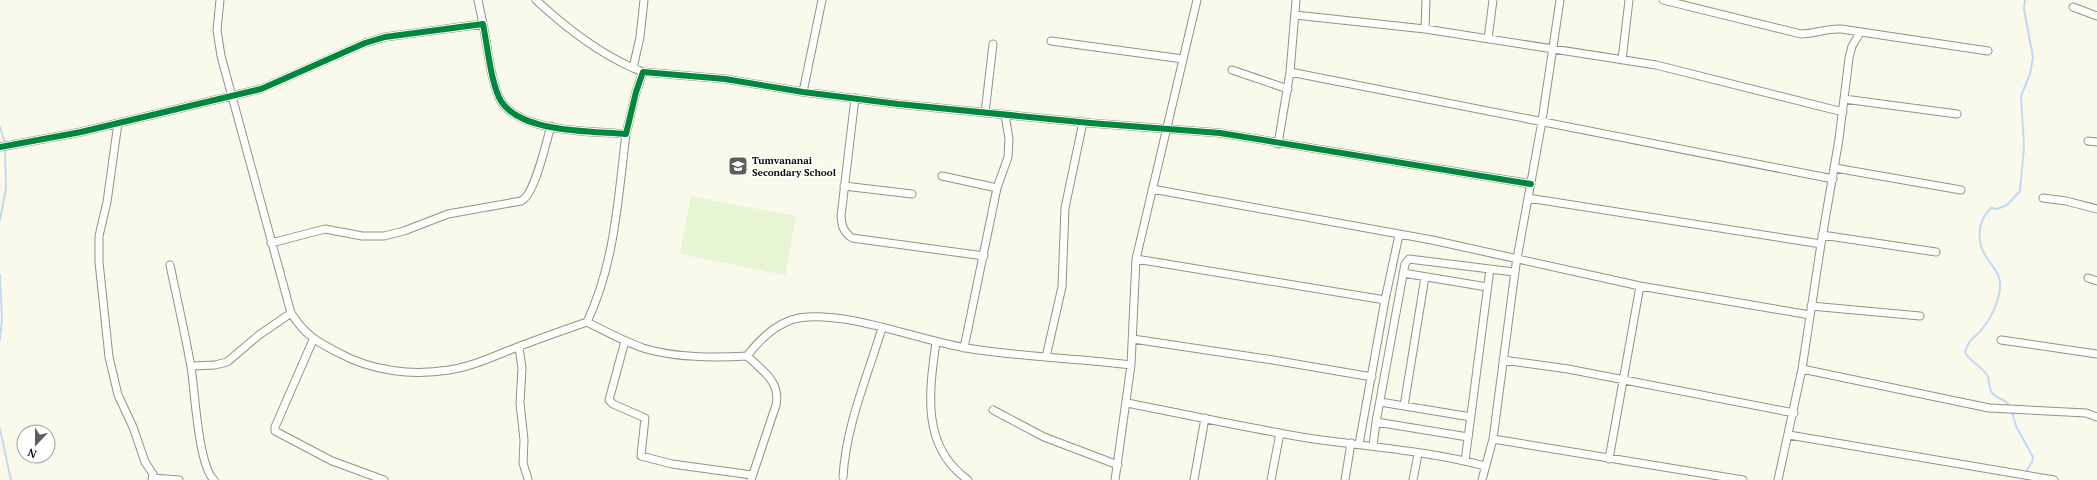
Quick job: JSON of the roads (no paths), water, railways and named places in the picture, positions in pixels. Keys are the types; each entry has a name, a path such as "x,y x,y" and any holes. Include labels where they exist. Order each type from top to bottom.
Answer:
{"street":[{"path":"220,0 217,30 221,56 291,314 300,328 313,340 354,361 375,368 397,371 449,370 472,364 587,322 599,296 608,263 626,134 636,92 643,72"},
{"path":"478,0 500,100 510,111 521,118 551,126 626,134"},
{"path":"536,0 590,44 643,72 725,79 803,92 986,113 1220,133 1278,144 1531,184"},
{"path":"633,68 640,37 644,0"},
{"path":"803,92 822,0"},
{"path":"1115,480 1131,366 1136,259 1168,129 1197,0"},
{"path":"1278,144 1288,89 1296,0"},
{"path":"1425,29 1426,0"},
{"path":"1488,39 1493,0"},
{"path":"1482,480 1484,466 1492,439 1514,272 1542,121 1560,0"},
{"path":"1622,60 1629,0"},
{"path":"1663,0 1801,34 1812,34 1833,28 1988,51"},
{"path":"2073,6 2097,16"},
{"path":"1295,15 1425,29 1656,65 1843,112"},
{"path":"0,147 118,123 268,87 365,43 386,37 483,24"},
{"path":"1778,480 1794,413 1802,368 1822,235 1835,168 1850,53 1860,33"},
{"path":"1051,41 1183,59"},
{"path":"986,113 993,44"},
{"path":"1232,70 1288,89"},
{"path":"1290,72 1833,179"},
{"path":"854,98 840,216 842,228 852,238 984,256"},
{"path":"1844,99 1957,114"},
{"path":"964,348 997,188 1008,157 1009,146 1005,115"},
{"path":"1046,357 1062,287 1065,208 1083,122"},
{"path":"118,123 98,251 106,335 118,396 133,427 152,479 179,480"},
{"path":"271,244 326,229 362,236 384,236 404,231 448,214 521,201 527,198 533,184 551,126"},
{"path":"2088,140 2097,142"},
{"path":"1835,168 1961,190"},
{"path":"942,176 997,188"},
{"path":"844,186 912,194"},
{"path":"1152,189 1517,257 1640,286 1810,315"},
{"path":"1528,198 1821,244"},
{"path":"2043,198 2066,201 2097,209"},
{"path":"1359,444 1385,300 1399,235"},
{"path":"1822,235 1936,252"},
{"path":"1373,446 1403,273 1405,264 1409,259 1414,258 1514,272"},
{"path":"1136,259 1385,300"},
{"path":"170,265 191,366 201,443 208,471 214,480"},
{"path":"1465,461 1490,269"},
{"path":"1403,273 1487,287"},
{"path":"1404,406 1425,277"},
{"path":"2088,278 2097,281"},
{"path":"1609,459 1640,286"},
{"path":"1811,306 1920,316"},
{"path":"191,366 214,365 227,362 259,335 291,314"},
{"path":"747,356 755,345 772,330 799,318 838,318 964,348 1131,366"},
{"path":"587,322 625,341 656,352 747,356 771,378 777,392 776,405 752,478 672,464 641,456 645,418 613,404 610,400 625,341"},
{"path":"843,477 844,461 853,415 882,328"},
{"path":"1133,339 1273,360 1372,377"},
{"path":"313,340 275,427 275,431 332,461 384,480"},
{"path":"2001,340 2097,354"},
{"path":"936,342 930,382 930,407 933,429 947,461 956,472 968,480"},
{"path":"519,347 522,368 520,403 524,440 523,463 528,479"},
{"path":"1502,360 1624,379 1794,413"},
{"path":"1802,368 1989,408 2086,413 2097,417"},
{"path":"1380,402 1471,417"},
{"path":"1127,403 1280,434 1373,446 1465,461 1484,466"},
{"path":"993,410 1044,437 1118,465"},
{"path":"1194,480 1205,418"},
{"path":"1376,422 1468,437"},
{"path":"1271,480 1280,434"},
{"path":"1789,434 2054,480"},
{"path":"1492,439 1743,480"},
{"path":"1345,480 1351,443"},
{"path":"1413,480 1418,454"}],"waterway":[{"path":"2010,408 2005,401 1996,397 1992,393 1986,373 1970,359 1965,352 1970,341 1983,328 1990,318 2000,288 1998,275 1983,252 1981,245 1980,232 1983,219 1991,208 1997,209 2007,205 2020,191 2024,147 2021,96 2030,74 2033,57 2024,9 2025,0"},
{"path":"0,127 5,143"},
{"path":"0,220 6,188 5,148"},
{"path":"0,275 2,319 0,340"},
{"path":"2012,412 2016,426 2033,457 2027,470"},
{"path":"0,429 11,480"}],"place":[{"name":"Tumvananai Secondary School","path":"738,166"}]}
